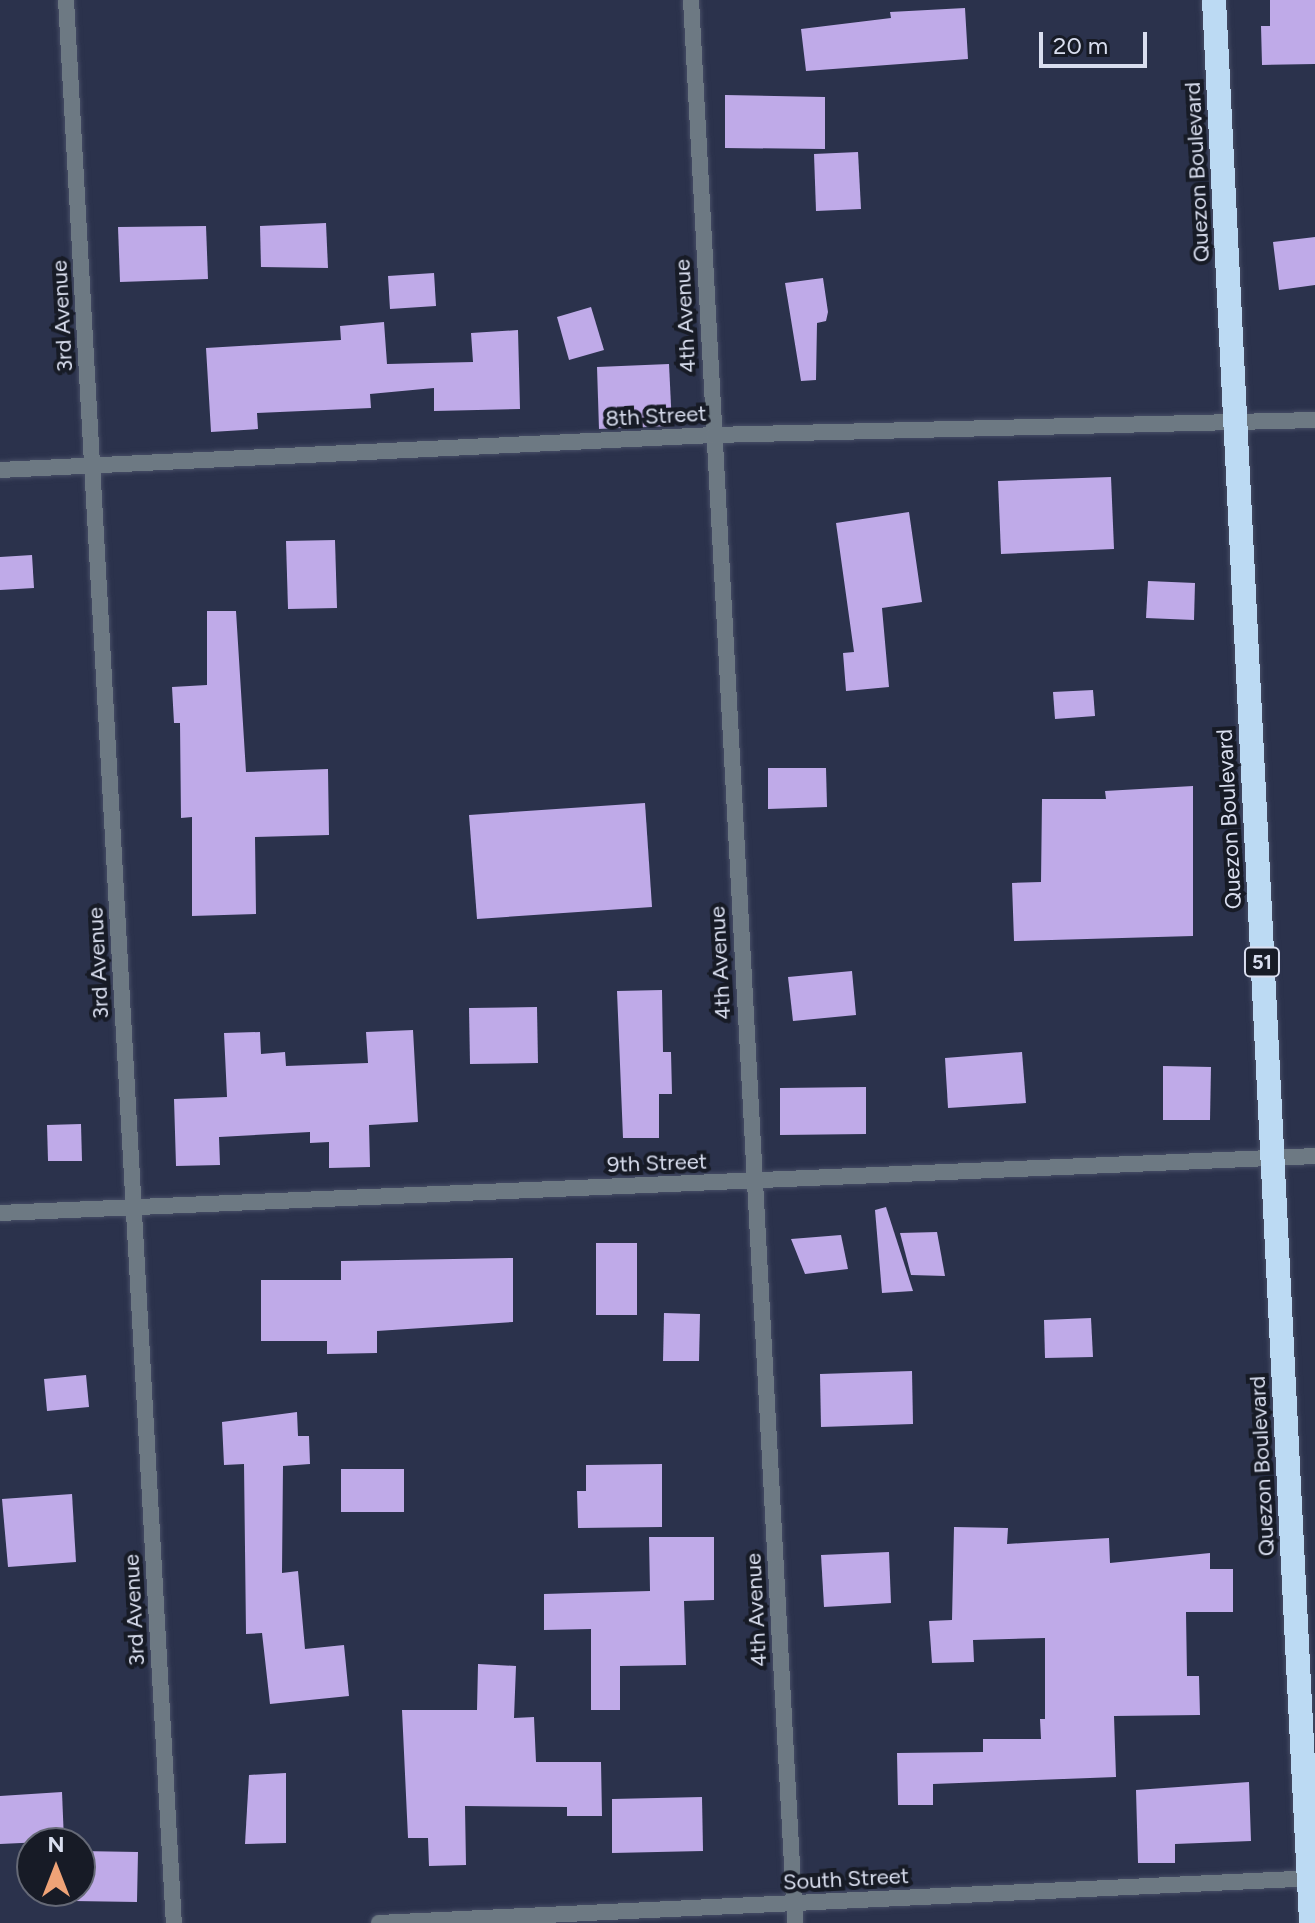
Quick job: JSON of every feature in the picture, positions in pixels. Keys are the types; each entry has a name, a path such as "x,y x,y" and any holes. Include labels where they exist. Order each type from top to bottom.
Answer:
{"highway":[{"name":"Quezon Boulevard","path":"1214,0 1272,1158 1312,1878 1311,1923"}],"street":[{"name":"3rd Avenue","path":"66,0 174,1923"},
{"name":"4th Avenue","path":"691,0 795,1923"},
{"name":"8th Street","path":"0,470 714,435 1235,426 1315,420"},
{"name":"9th Street","path":"0,1213 1315,1156"},
{"name":"South Street","path":"379,1923 1312,1878"}],"building":[{"path":"1270,0 1315,0 1315,64 1262,65 1261,26 1270,26"},
{"path":"965,8 968,59 806,71 801,29 891,18 890,12"},
{"path":"725,95 825,97 825,149 725,148"},
{"path":"858,152 861,209 816,211 814,154"},
{"path":"326,223 328,268 261,267 260,226"},
{"path":"206,226 208,279 120,282 118,227"},
{"path":"1315,237 1315,285 1279,290 1273,242"},
{"path":"434,273 436,306 390,309 388,276"},
{"path":"823,278 828,312 826,321 817,323 816,380 801,381 785,283"},
{"path":"591,307 604,350 569,360 557,317"},
{"path":"384,322 387,364 473,362 471,333 518,330 520,409 434,411 434,388 370,394 371,408 257,413 258,429 211,432 206,348 341,340 340,326"},
{"path":"669,364 672,426 599,429 597,367"},
{"path":"1111,477 1114,549 1001,554 998,481"},
{"path":"909,512 922,602 882,608 889,687 846,691 843,653 854,652 836,523"},
{"path":"335,540 337,608 288,609 286,541"},
{"path":"32,555 34,588 0,590 0,557"},
{"path":"1148,581 1195,583 1194,620 1146,618"},
{"path":"207,611 236,611 246,772 328,769 329,835 255,837 256,914 192,916 192,817 181,818 180,723 174,723 172,687 207,685"},
{"path":"1093,690 1095,716 1055,719 1053,692"},
{"path":"768,768 826,768 827,807 768,809"},
{"path":"1193,786 1193,936 1014,941 1012,883 1041,882 1042,799 1106,799 1105,791"},
{"path":"645,803 652,907 477,919 469,815"},
{"path":"852,971 856,1015 793,1021 788,977"},
{"path":"662,990 663,1052 671,1052 672,1094 659,1094 659,1138 623,1138 617,991"},
{"path":"537,1007 538,1063 470,1064 469,1008"},
{"path":"413,1030 418,1122 369,1125 370,1167 329,1168 329,1142 310,1143 310,1132 219,1137 220,1165 176,1166 174,1099 227,1097 224,1033 260,1032 261,1054 285,1052 286,1066 368,1063 366,1032"},
{"path":"1022,1052 1026,1103 948,1108 945,1058"},
{"path":"1163,1066 1211,1067 1210,1120 1163,1120"},
{"path":"866,1087 866,1134 780,1135 780,1088"},
{"path":"81,1124 82,1161 48,1161 47,1125"},
{"path":"886,1207 913,1291 882,1293 875,1210"},
{"path":"937,1232 945,1276 911,1275 900,1233"},
{"path":"841,1235 848,1269 805,1274 791,1239"},
{"path":"596,1243 637,1243 637,1315 596,1315"},
{"path":"513,1258 513,1322 377,1331 377,1353 327,1354 327,1341 261,1341 261,1280 341,1280 341,1261"},
{"path":"664,1313 700,1314 699,1361 663,1361"},
{"path":"1091,1318 1093,1357 1045,1358 1044,1320"},
{"path":"912,1371 913,1424 821,1427 820,1374"},
{"path":"86,1375 89,1407 47,1411 44,1379"},
{"path":"297,1412 298,1436 309,1436 310,1464 283,1466 282,1573 298,1571 305,1649 344,1645 349,1696 270,1704 262,1633 246,1634 244,1464 224,1465 222,1422"},
{"path":"662,1464 662,1527 578,1528 577,1491 586,1491 586,1465"},
{"path":"341,1469 404,1469 404,1512 341,1512"},
{"path":"72,1494 76,1562 8,1567 2,1499"},
{"path":"954,1527 1008,1528 1007,1544 1109,1538 1110,1563 1210,1553 1210,1569 1233,1569 1233,1612 1186,1612 1187,1676 1199,1676 1200,1715 1114,1716 1116,1777 933,1784 933,1805 898,1805 897,1753 983,1752 983,1739 1041,1739 1040,1719 1045,1719 1045,1638 973,1640 974,1662 932,1663 929,1621 952,1620"},
{"path":"649,1537 714,1537 714,1600 684,1601 686,1665 620,1666 620,1710 591,1710 591,1629 544,1630 544,1594 650,1591"},
{"path":"889,1552 891,1603 824,1607 821,1555"},
{"path":"478,1664 516,1666 514,1718 534,1717 536,1762 601,1762 602,1816 567,1816 567,1807 465,1806 466,1865 429,1866 428,1838 408,1838 402,1710 477,1710"},
{"path":"286,1773 286,1843 245,1844 249,1775"},
{"path":"1249,1782 1251,1841 1175,1844 1175,1863 1138,1863 1136,1790"},
{"path":"62,1792 63,1827 16,1827 16,1843 0,1844 0,1796"},
{"path":"702,1797 703,1851 612,1853 612,1799"},
{"path":"96,1851 138,1852 137,1902 96,1901"}]}
